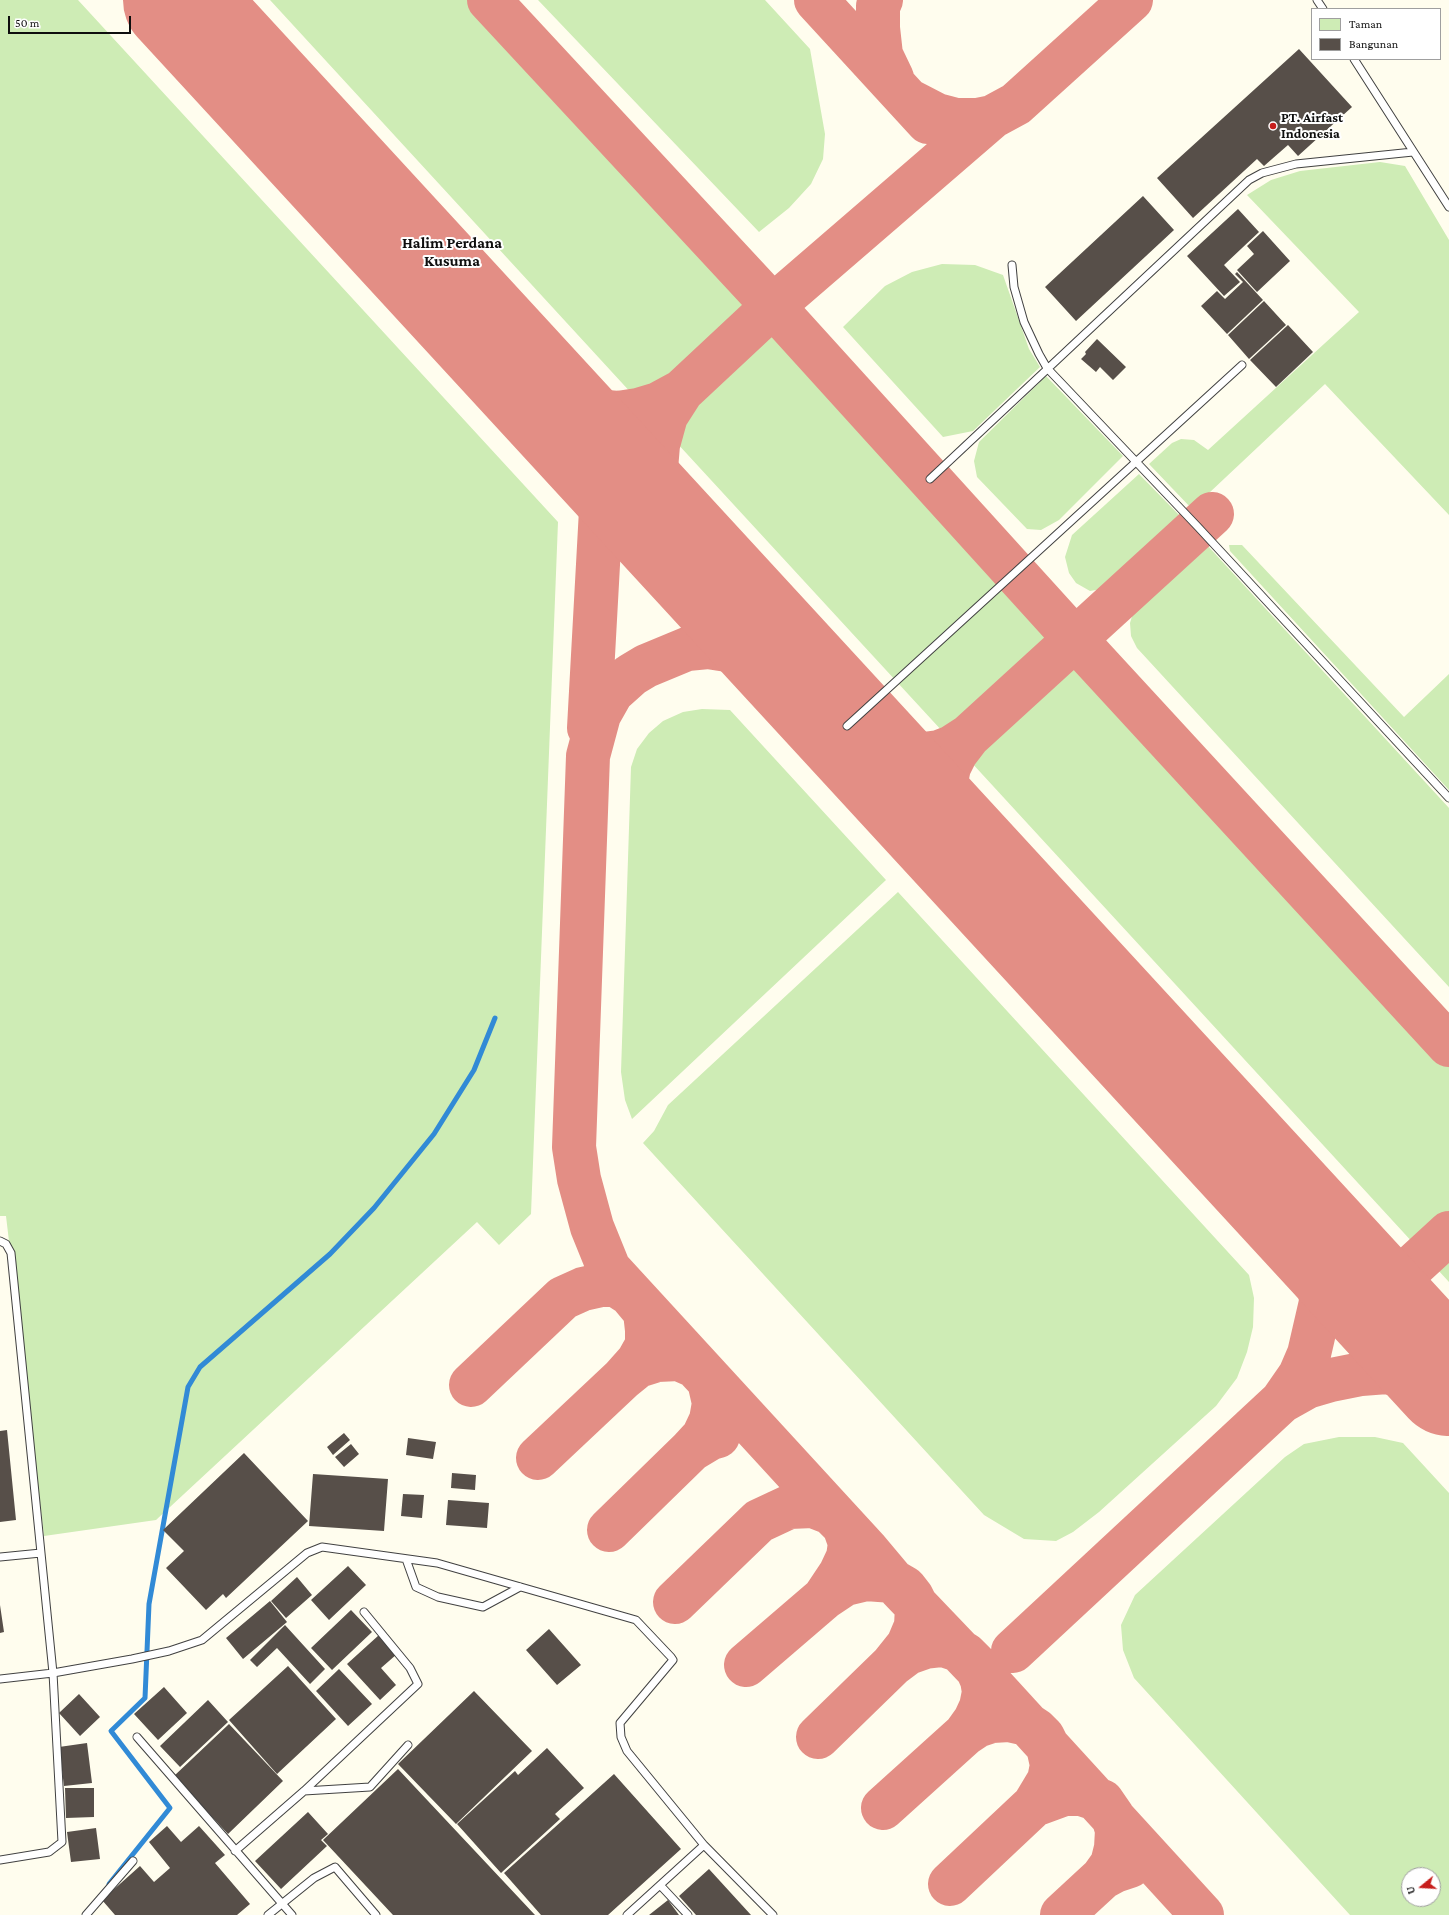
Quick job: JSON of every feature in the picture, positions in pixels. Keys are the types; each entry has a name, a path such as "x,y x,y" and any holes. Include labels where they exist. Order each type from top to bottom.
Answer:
{"lane":[{"path":"1355,60 1449,207"},
{"path":"930,479 1249,180 1262,173 1296,164 1413,152"},
{"path":"1012,265 1014,287 1024,322 1047,368 1404,747 1449,798"},
{"path":"847,726 1242,365"},
{"path":"0,1241 6,1244 11,1252 53,1673 62,1842 49,1852 0,1860"},
{"path":"0,1679 53,1673 132,1659 169,1651 202,1640 307,1553 322,1547 437,1563 636,1620 673,1660 620,1723 621,1737 627,1751 704,1845 773,1915"},
{"path":"0,1557 41,1553"},
{"path":"406,1559 416,1587 438,1597 483,1607 520,1587"},
{"path":"235,1851 304,1791 418,1684 410,1668 364,1612"},
{"path":"136,1737 292,1915"},
{"path":"304,1791 370,1787 408,1745"},
{"path":"627,1915 704,1845"},
{"path":"86,1915 133,1862"},
{"path":"268,1915 314,1878 335,1867 376,1915"},
{"path":"660,1885 688,1915"}],"green space":[{"path":"0,0 78,0 558,522 531,1214 499,1245 477,1222 156,1520 44,1536 6,1216 0,1216"},
{"path":"270,0 489,0 773,306 1075,639 1449,1045 1449,1282 959,749 968,737 955,745 664,429 666,416 681,392 658,404 645,408"},
{"path":"538,0 765,0 810,49 825,134 823,159 811,184 789,208 759,232"},
{"path":"1380,162 1405,166 1449,240 1449,515 1325,384 1192,509 1149,464 1172,443 1181,439 1194,440 1208,450 1359,312 1247,195 1271,180 1300,171"},
{"path":"942,264 975,265 1003,275 1029,349 1040,367 973,431 943,437 843,327 885,286 912,272"},
{"path":"1046,376 1123,456 1059,520 1041,530 1027,529 977,477 974,461 979,442"},
{"path":"1139,474 1179,515 1102,589 1090,591 1076,583 1069,573 1065,557 1072,535"},
{"path":"1207,545 1449,808 1449,987 1137,648 1131,636 1130,623 1133,613"},
{"path":"1229,545 1242,545 1404,717 1449,674 1449,790 1230,551"},
{"path":"702,709 730,710 886,880 632,1119 625,1100 621,1072 631,767 637,749 649,733 663,721 683,712"},
{"path":"898,892 1249,1275 1254,1298 1253,1327 1247,1352 1237,1378 1216,1406 1099,1512 1073,1532 1056,1541 1024,1539 984,1515 643,1143 654,1131 668,1105"},
{"path":"1339,1437 1375,1437 1403,1443 1449,1493 1449,1915 1350,1915 1134,1678 1123,1650 1121,1625 1135,1595 1285,1457 1304,1444"}],"building":[{"name":"PT. Airfast Indonesia","path":"1299,49 1352,107 1298,156 1288,145 1264,166 1257,159 1193,218 1157,178"},
{"path":"1143,196 1174,230 1076,321 1045,287"},
{"path":"1238,209 1259,232 1224,265 1240,282 1224,296 1187,256"},
{"path":"1263,231 1290,261 1257,292 1237,270 1254,254 1247,246"},
{"path":"1237,272 1263,300 1227,334 1201,306 1217,291 1225,299 1243,282 1235,274"},
{"path":"1264,301 1286,325 1249,359 1228,335"},
{"path":"1288,325 1313,352 1276,387 1250,360"},
{"path":"1097,339 1126,367 1113,380 1100,367 1096,372 1081,359 1086,354 1085,352"},
{"path":"7,1430 16,1520 0,1522 0,1431"},
{"path":"344,1433 350,1440 333,1455 327,1447"},
{"path":"408,1438 436,1442 433,1459 406,1455"},
{"path":"351,1444 359,1454 344,1467 335,1457"},
{"path":"244,1453 308,1521 226,1598 223,1594 206,1610 166,1568 184,1551 163,1530"},
{"path":"452,1473 476,1475 475,1490 451,1488"},
{"path":"313,1474 388,1479 384,1531 309,1526"},
{"path":"403,1494 424,1495 422,1518 401,1516"},
{"path":"448,1500 489,1503 487,1528 446,1525"},
{"path":"348,1566 366,1585 329,1620 311,1600"},
{"path":"297,1577 312,1595 286,1618 271,1601"},
{"path":"270,1601 287,1622 243,1659 226,1638"},
{"path":"0,1605 4,1632 0,1633"},
{"path":"351,1610 372,1632 332,1670 311,1648"},
{"path":"285,1625 325,1669 310,1684 277,1648 257,1667 250,1660"},
{"path":"549,1629 581,1665 557,1685 526,1650"},
{"path":"379,1635 397,1654 381,1668 396,1685 380,1700 347,1664"},
{"path":"288,1666 336,1719 277,1774 229,1720"},
{"path":"339,1669 372,1704 348,1726 316,1691"},
{"path":"164,1687 187,1713 158,1740 134,1714"},
{"path":"474,1691 532,1751 456,1824 398,1764"},
{"path":"79,1694 100,1717 80,1736 59,1713"},
{"path":"208,1700 228,1722 180,1767 160,1746"},
{"path":"229,1724 283,1781 228,1834 174,1776"},
{"path":"87,1743 92,1783 64,1786 59,1747"},
{"path":"547,1748 584,1788 555,1814 560,1819 501,1873 457,1824 515,1771 518,1775"},
{"path":"398,1769 535,1915 393,1915 323,1840"},
{"path":"614,1774 681,1849 608,1915 541,1915 504,1873"},
{"path":"65,1788 94,1788 94,1817 66,1818"},
{"path":"308,1812 328,1834 321,1840 327,1846 281,1889 255,1861"},
{"path":"167,1826 181,1842 199,1826 225,1855 215,1863 250,1904 237,1915 115,1915 102,1900 140,1866 154,1882 170,1868 149,1842"},
{"path":"96,1828 100,1859 71,1862 67,1832"},
{"path":"709,1869 751,1915 696,1915 679,1896"},
{"path":"668,1900 679,1915 649,1915"}],"waterway":[{"path":"109,1884 170,1808 111,1731 145,1698 149,1604 188,1387 200,1367 330,1254 374,1208 434,1134 474,1070 495,1018"}],"taxiway":[{"path":"489,0 773,306 1075,639 1449,1045"},
{"path":"816,0 928,122"},
{"path":"881,0 878,6 878,28 881,55 892,78"},
{"path":"908,100 937,115 956,120 977,120 992,117 1016,104 1131,0"},
{"path":"682,391 773,306 992,117"},
{"path":"526,378 551,395 572,405 595,411 618,413 638,410 658,404 682,391 666,416 658,445 656,469 659,496 667,519 679,544"},
{"path":"579,435 596,472 602,492 589,728"},
{"path":"969,736 1212,514"},
{"path":"820,697 769,661 753,654 708,647 687,649 646,666 631,675 612,692 599,715 588,756 574,1147 579,1179 592,1227 609,1269 867,1550 893,1581 979,1671 1202,1915"},
{"path":"855,735 882,751 909,756 939,752 952,747 969,736 956,753 949,767 945,787 944,805 953,842"},
{"path":"1295,1214 1312,1250 1319,1279 1321,1302 1309,1354 1300,1375 1282,1401 1307,1387 1331,1380 1361,1374 1387,1372 1416,1380 1449,1396"},
{"path":"1375,1301 1449,1233"},
{"path":"471,1385 563,1298 583,1289 601,1285 616,1285 630,1294 645,1312 647,1345 638,1361 622,1379"},
{"path":"538,1458 622,1379 638,1366 657,1360 679,1359 695,1366 709,1381 714,1403 711,1420 703,1437 691,1450"},
{"path":"1013,1651 1282,1401"},
{"path":"609,1530 691,1450 711,1438 718,1436"},
{"path":"675,1602 759,1521 789,1507 813,1506 831,1513 844,1526 850,1543 848,1557 840,1574 824,1598"},
{"path":"746,1665 824,1598 845,1584 866,1579 893,1581 905,1588 917,1607 916,1626 908,1645 892,1665"},
{"path":"818,1737 892,1665 908,1653 925,1647 943,1645 958,1650 966,1655 975,1664 982,1680 984,1692 981,1707 975,1720 965,1734"},
{"path":"883,1808 965,1734 977,1726 992,1721 1009,1720 1027,1724 1036,1730 1043,1737 1048,1747 1052,1765 1049,1780 1034,1805"},
{"path":"950,1884 1034,1805 1064,1794 1081,1794 1102,1801 1113,1817 1117,1830 1116,1848 1112,1864 1102,1878"},
{"path":"1062,1915 1102,1878 1115,1871 1130,1866"}],"runway":[{"path":"178,0 1449,1381"}],"place":[{"name":"PT. Airfast Indonesia","path":"1273,126"}],"district":[{"name":"Halim Perdana Kusuma","path":"452,252"}]}
